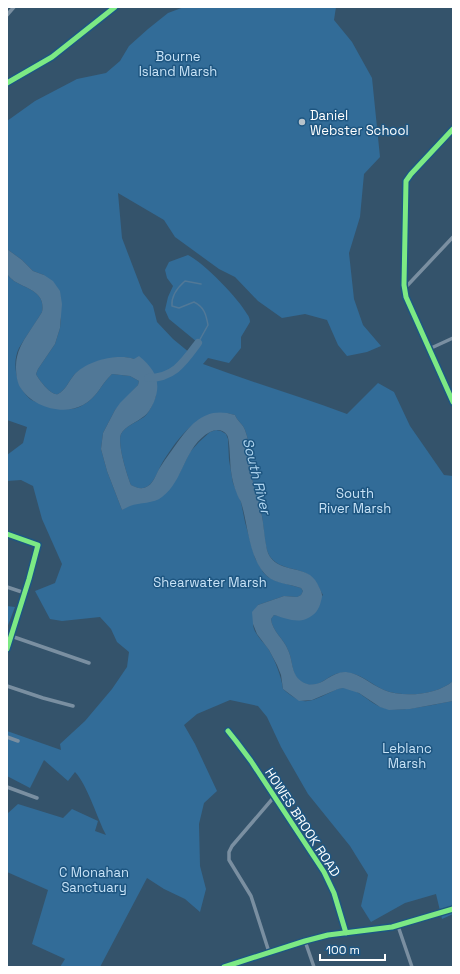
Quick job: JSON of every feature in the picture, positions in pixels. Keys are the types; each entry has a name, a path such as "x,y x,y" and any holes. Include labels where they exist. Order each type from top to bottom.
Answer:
{"street":[{"path":"7,15 14,7"},
{"path":"7,83 52,57 115,7"},
{"path":"453,129 406,181 404,289 453,402"},
{"path":"404,289 453,237"},
{"path":"430,349 453,338"},
{"path":"7,534 38,545 7,649"},
{"path":"7,587 25,592"},
{"path":"11,636 89,663"},
{"path":"7,686 73,706"},
{"name":"HOWES BROOK ROAD","path":"228,731 240,746 324,872 334,893 346,933"},
{"path":"7,737 18,741"},
{"path":"7,787 37,798"},
{"path":"269,952 251,896 231,864 228,856 232,846 274,797"},
{"path":"224,967 305,940 398,926 453,908"},
{"path":"398,926 412,967"},
{"path":"305,940 314,967"}],"green space":[{"path":"184,7 336,7 334,20 352,42 372,78 380,157 364,174 360,217 349,253 354,299 363,325 381,346 367,352 347,356 338,345 327,320 305,314 282,318 258,301 235,277 219,269 175,237 164,220 118,193 122,238 143,293 153,306 157,322 173,339 190,353 197,342 169,319 165,310 168,297 173,286 167,278 165,270 169,262 188,255 195,259 229,291 243,307 250,322 241,337 241,348 229,363 208,358 203,364 347,414 378,383 394,392 410,426 444,475 453,476 453,681 446,686 420,694 401,694 384,690 364,678 347,673 335,674 322,682 312,685 306,684 297,678 288,650 276,631 271,619 274,615 296,620 323,595 309,575 304,572 282,566 273,560 267,551 263,520 252,478 247,436 244,428 235,415 223,413 211,415 201,419 191,426 174,445 152,482 144,488 137,488 131,485 121,451 120,438 123,431 128,426 146,415 156,396 134,359 120,357 94,363 74,375 65,388 58,394 52,393 42,383 36,374 55,344 61,319 44,275 33,271 22,260 7,249 7,121 35,101 77,79 106,73 120,61 129,46 148,29 168,13"},
{"path":"7,274 14,281 34,292 41,300 42,305 42,312 19,348 16,361 19,382 25,394 30,399 57,408 74,409 92,399 112,374 130,376 139,381 138,385 115,410 103,433 101,449 107,471 122,510 179,474 190,452 210,432 216,430 226,434 228,439 229,460 233,483 241,502 255,558 263,572 268,577 276,581 301,588 303,591 301,595 297,597 284,596 258,605 254,618 253,627 274,660 280,674 283,689 295,698 309,701 339,688 343,688 353,690 376,705 388,709 407,709 453,701 453,914 442,919 436,894 405,903 371,922 361,906 368,875 350,846 308,794 281,747 267,717 258,706 230,700 197,714 184,725 195,744 217,791 204,803 199,824 200,866 206,889 200,912 185,899 164,889 147,878 100,967 60,967 65,959 32,944 48,890 7,872 7,814 18,804 63,818 72,809 98,821 95,831 106,835 87,792 75,772 68,781 44,760 30,788 7,776 7,731 61,750 60,744 85,721 112,689 127,667 129,652 117,642 111,629 100,617 62,621 50,619 35,591 55,583 62,564 42,519 33,486 21,480 7,481 7,455 23,443 27,427 7,420"},
{"path":"7,606 15,607 7,628"}],"shaded area":[{"path":"7,249 22,260 33,271 44,275 53,281 60,291 62,304 60,328 55,344 36,374 42,383 52,393 58,394 63,391 79,370 94,362 111,358 127,357 134,359 139,356 145,361 156,376 156,395 151,409 140,419 128,426 121,434 120,438 123,459 131,485 137,488 142,488 150,484 188,428 208,414 225,413 235,415 243,426 247,436 252,478 263,521 267,550 270,557 274,562 280,565 310,575 316,582 322,594 322,599 318,610 306,619 286,619 274,615 271,619 276,631 290,654 295,675 301,681 313,685 334,675 346,672 361,677 384,690 401,694 420,694 429,692 446,686 453,681 453,701 410,709 389,710 380,707 359,693 343,688 312,700 299,701 283,689 281,675 277,665 269,650 257,634 253,624 252,612 258,605 284,596 297,597 301,595 303,591 301,588 271,579 261,569 256,561 241,502 233,480 227,435 224,432 215,430 201,438 189,454 175,482 162,497 155,501 129,506 122,510 107,471 101,449 103,433 115,410 138,385 139,381 130,376 112,374 92,399 83,405 66,410 48,408 32,400 25,394 18,381 16,361 24,340 42,312 42,305 41,300 34,292 14,281 7,274"}],"waterway":[{"path":"198,343 208,325 205,314 194,302 179,308 172,306 172,299 179,286 185,281 201,284"},
{"path":"148,378 165,375 178,368 198,343"}],"cycle path":[{"path":"7,83 52,57 115,7"},
{"path":"453,129 406,181 404,285 406,297 453,402"},
{"path":"7,534 38,545 7,649"},
{"path":"228,731 251,761 324,872 334,893 346,933"},
{"path":"224,967 328,935 392,927 453,909"}],"place":[{"name":"Daniel Webster School","path":"302,122"}],"park label":[{"name":"Bourne Island Marsh","path":"178,64"},
{"name":"South River Marsh","path":"355,500"},
{"name":"Shearwater Marsh","path":"210,582"},
{"name":"Leblanc Marsh","path":"407,756"},
{"name":"C Monahan Sanctuary","path":"94,880"}],"water label":[{"name":"South River","path":"257,476"}]}
